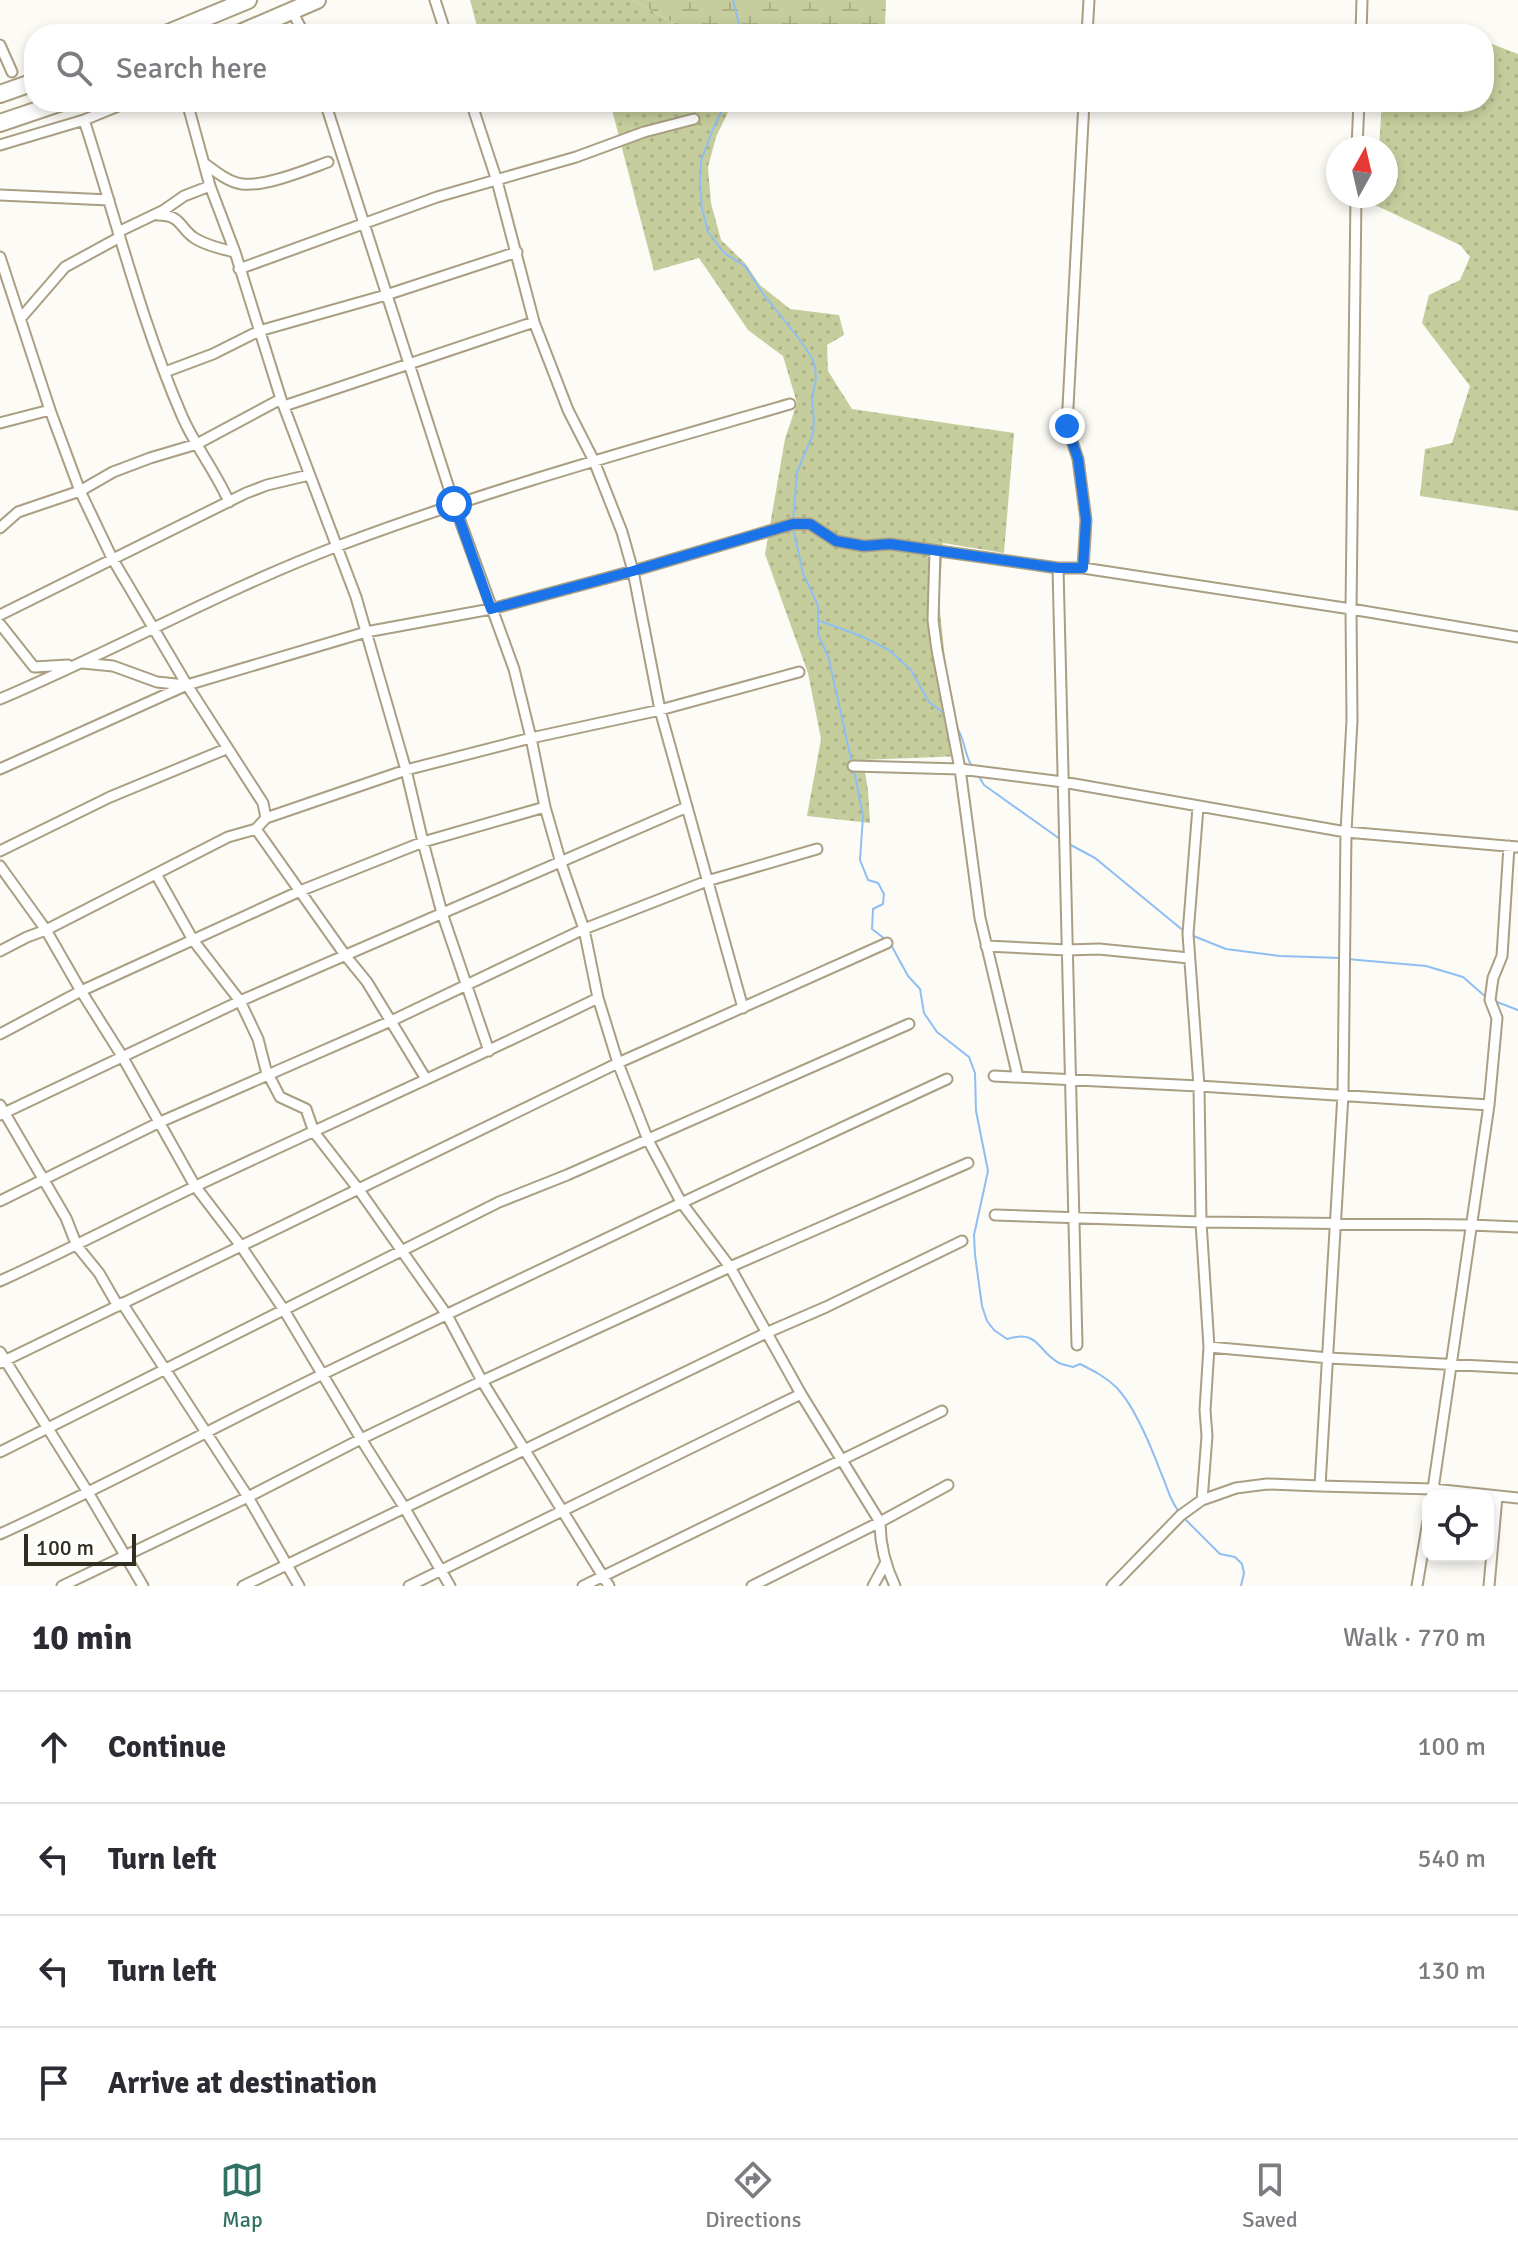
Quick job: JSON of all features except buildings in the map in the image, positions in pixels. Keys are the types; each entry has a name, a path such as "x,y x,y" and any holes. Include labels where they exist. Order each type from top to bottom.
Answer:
{"highway":[{"path":"190,24 248,0"},
{"path":"261,24 317,0"},
{"path":"0,94 24,86"},
{"path":"0,123 32,112"}],"street":[{"path":"435,0 443,24"},
{"path":"1088,24 1089,0"},
{"path":"1361,24 1362,0"},
{"path":"292,11 299,24"},
{"path":"0,45 12,72"},
{"path":"0,145 104,112"},
{"path":"190,112 210,186 235,252 282,402 356,597 406,770 442,913 489,1051"},
{"path":"328,112 454,504 514,669 545,807 584,929 598,998 618,1063 648,1140 681,1202 730,1267 801,1394 880,1522 885,1564 895,1586"},
{"path":"474,112 497,181 534,322 563,399 594,461 622,532 633,571 660,710 743,1008"},
{"path":"1083,112 1067,426 1078,459 1086,520 1083,568"},
{"path":"1358,136 1359,112"},
{"path":"239,269 437,197 694,119"},
{"path":"84,120 149,335 183,418 229,502"},
{"path":"204,163 243,185 285,177 328,162"},
{"path":"20,319 65,267 184,196 210,186"},
{"path":"0,195 109,200"},
{"path":"1320,1486 1343,1094 1346,832 1352,720 1356,208"},
{"path":"150,215 176,218 194,238 235,252"},
{"path":"165,372 213,354 259,331 386,295 517,252"},
{"path":"0,257 80,491 112,558 226,749 263,803 266,818"},
{"path":"0,528 18,512 80,491 113,472 197,444 282,402 534,322"},
{"path":"0,699 152,627 336,547 454,504 790,404"},
{"path":"0,423 50,410"},
{"path":"0,615 229,502 267,485 309,475"},
{"path":"0,769 187,685 366,632 491,609 793,524 810,524 836,541 864,546 890,544 1058,568 1083,568 1518,637"},
{"path":"935,551 933,620 960,769 980,918 1018,1077"},
{"path":"1058,568 1077,1345"},
{"path":"0,624 34,667 80,663 113,666 157,682 187,685"},
{"path":"0,951 228,837 256,829 266,818 406,770 531,738 660,710 799,672"},
{"path":"0,851 154,777 226,749"},
{"path":"853,766 960,769 1063,782 1346,832 1514,847 1502,956 1493,978 1490,1000 1497,1018 1489,1105 1432,1490"},
{"path":"0,1034 81,991 300,891 423,842 545,807"},
{"path":"299,1586 248,1497 165,1368 77,1246 66,1218 1,1110 240,1001 687,807"},
{"path":"1198,807 1188,934 1199,1086 1201,1222 1209,1347 1202,1500"},
{"path":"256,829 367,982 426,1079"},
{"path":"0,1201 158,1123 391,1021 584,929 707,881 817,849"},
{"path":"0,866 46,930 195,1186 284,1310 450,1586"},
{"path":"156,874 193,940 240,1001 258,1039 268,1075 280,1097 306,1109 314,1132 447,1315 482,1381 609,1586"},
{"path":"143,1586 89,1494 2,1359 618,1063 887,943"},
{"path":"986,946 1099,949 1189,958"},
{"path":"0,1281 195,1186 598,998"},
{"path":"0,1452 499,1202 648,1140 909,1024"},
{"path":"994,1076 1343,1094 1489,1105"},
{"path":"0,1534 89,1494 206,1431 323,1374 681,1202 947,1079"},
{"path":"62,1586 482,1381 730,1267 968,1163"},
{"path":"995,1215 1518,1227"},
{"path":"243,1586 962,1241"},
{"path":"1209,1347 1329,1358 1518,1368"},
{"path":"409,1586 801,1394"},
{"path":"583,1586 942,1411"},
{"path":"1112,1586 1181,1515 1202,1500 1236,1488 1267,1484 1422,1492"},
{"path":"752,1586 948,1485"},
{"path":"1494,1496 1518,1498"},
{"path":"1489,1586 1497,1496"},
{"path":"1417,1586 1422,1556"},
{"path":"873,1586 885,1564"}],"green space":[{"path":"470,0 633,0 675,24 476,24"},
{"path":"633,0 886,0 885,24 675,24"},
{"path":"1494,45 1518,54 1518,511 1420,496 1425,449 1452,443 1470,386 1422,323 1429,295 1460,280 1470,257 1460,245 1381,208 1398,208 1398,136 1380,136 1381,112 1494,112"},
{"path":"613,112 728,112 716,137 708,167 711,203 721,240 745,263 760,285 790,309 839,315 844,335 827,345 828,371 852,409 1014,433 1004,553 943,543 939,602 948,687 963,756 863,760 870,823 807,816 821,739 808,673 765,554 785,439 797,403 783,356 748,330 699,258 654,271"}],"waterway":[{"path":"733,0 739,24"},
{"path":"721,112 701,161 702,208 708,232 724,253 745,266 800,340 815,367 813,434 797,472 793,521"},
{"path":"793,528 803,573 818,606 818,634 829,659 852,764"},
{"path":"820,621 889,650 911,670 929,702 945,714"},
{"path":"957,728 972,766"},
{"path":"854,770 863,816 860,860 868,880 878,883 884,894 883,904 873,909 872,929 885,939"},
{"path":"978,775 984,785 1060,839"},
{"path":"1069,844 1095,858 1185,932"},
{"path":"1191,935 1226,949 1280,956 1341,958"},
{"path":"890,943 908,976 920,989 924,1013 937,1032 969,1057 975,1073 976,1111 988,1171 974,1235 982,1306 987,1321 1007,1339 1032,1339 1059,1363 1073,1367 1080,1364 1117,1388 1142,1428 1171,1499 1180,1513"},
{"path":"1347,959 1426,966 1463,977 1487,998"},
{"path":"1497,1002 1518,1010"},
{"path":"1184,1518 1220,1554 1235,1557 1242,1564 1244,1573 1241,1586"}],"route":[{"path":"454,504 491,609 793,524 810,524 836,541 864,546 890,544 1058,568 1083,568 1086,520 1078,459 1067,426"}]}
